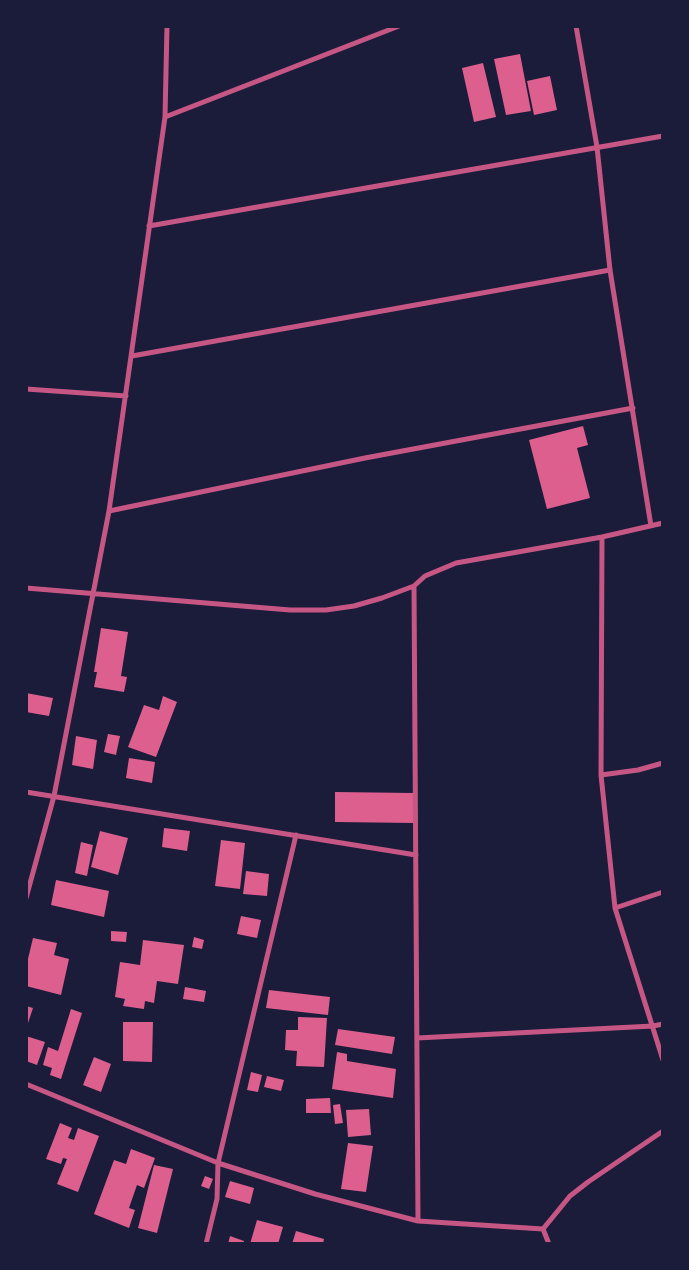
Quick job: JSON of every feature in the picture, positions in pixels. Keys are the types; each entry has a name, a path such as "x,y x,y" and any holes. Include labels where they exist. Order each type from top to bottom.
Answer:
{"street":[{"path":"26,898 54,796 109,511 165,117 168,26"},
{"path":"165,117 400,26"},
{"path":"576,26 597,147 610,270 651,526"},
{"path":"149,226 663,136"},
{"path":"132,356 610,270"},
{"path":"26,389 126,396"},
{"path":"109,511 365,458 633,408"},
{"path":"26,588 290,610 326,610 354,606 382,598 414,586 425,576 456,563 602,537 663,522"},
{"path":"602,537 601,775 615,908 663,1060"},
{"path":"414,586 418,1221"},
{"path":"601,775 638,770 663,763"},
{"path":"26,792 416,855"},
{"path":"206,1244 217,1199 218,1163 296,835"},
{"path":"615,908 663,892"},
{"path":"417,1038 663,1024"},
{"path":"26,1084 218,1163 315,1194 418,1221 543,1229"},
{"path":"543,1229 570,1196 663,1131"},
{"path":"543,1229 549,1244"}],"building":[{"path":"520,54 531,111 506,115 494,59"},
{"path":"483,63 496,117 474,122 462,68"},
{"path":"550,76 557,110 534,115 527,81"},
{"path":"583,426 588,445 577,448 590,498 547,509 529,440"},
{"path":"101,628 128,632 121,676 127,677 124,692 94,687 97,672 94,672"},
{"path":"26,693 53,698 49,716 26,712"},
{"path":"163,696 177,702 156,757 128,747 144,705 159,710"},
{"path":"108,734 120,736 116,755 104,752"},
{"path":"76,736 97,740 93,769 72,765"},
{"path":"129,758 155,762 152,783 126,778"},
{"path":"335,792 414,793 414,823 335,822"},
{"path":"164,828 190,831 187,851 162,847"},
{"path":"100,831 128,838 118,875 91,867"},
{"path":"221,840 245,843 240,889 215,886"},
{"path":"81,842 93,845 87,876 75,873"},
{"path":"246,871 269,874 267,896 243,894"},
{"path":"56,880 109,891 104,917 51,905"},
{"path":"241,916 261,920 257,938 237,934"},
{"path":"111,931 127,932 126,942 111,941"},
{"path":"194,937 204,940 202,949 192,947"},
{"path":"33,938 57,943 54,955 69,959 61,995 26,986 26,967"},
{"path":"143,940 184,945 178,984 157,981 154,1003 145,1001 144,1009 123,1006 125,999 115,997 120,962 140,965"},
{"path":"185,987 206,991 204,1002 183,999"},
{"path":"269,990 330,997 328,1015 266,1008"},
{"path":"26,1006 33,1008 27,1026 26,1026"},
{"path":"71,1009 82,1013 61,1079 50,1075 52,1068 43,1065 48,1047 58,1051"},
{"path":"298,1017 327,1018 324,1067 296,1066 297,1051 285,1050 286,1030 298,1030"},
{"path":"123,1022 153,1022 152,1062 123,1061"},
{"path":"338,1029 395,1037 392,1054 335,1045"},
{"path":"26,1036 45,1042 37,1065 26,1061"},
{"path":"337,1052 347,1054 347,1061 396,1069 393,1098 332,1089"},
{"path":"94,1057 111,1064 101,1092 83,1085"},
{"path":"251,1072 262,1075 258,1092 247,1090"},
{"path":"267,1076 284,1080 281,1091 264,1087"},
{"path":"330,1098 331,1113 306,1113 306,1099"},
{"path":"340,1104 343,1123 335,1124 333,1105"},
{"path":"369,1109 371,1135 348,1137 346,1110"},
{"path":"60,1123 72,1128 68,1138 74,1140 78,1128 99,1136 78,1192 57,1184 67,1159 63,1158 61,1164 46,1159"},
{"path":"348,1143 373,1146 366,1192 341,1189"},
{"path":"131,1149 155,1158 144,1188 137,1185 129,1208 135,1210 129,1228 94,1214 114,1160 126,1164"},
{"path":"154,1165 173,1169 157,1233 138,1228"},
{"path":"205,1176 213,1179 209,1189 201,1186"},
{"path":"230,1181 254,1188 250,1204 225,1197"},
{"path":"257,1220 283,1227 278,1244 250,1244"},
{"path":"296,1231 324,1239 323,1244 292,1244"},
{"path":"230,1236 244,1241 244,1244 228,1244"}]}
